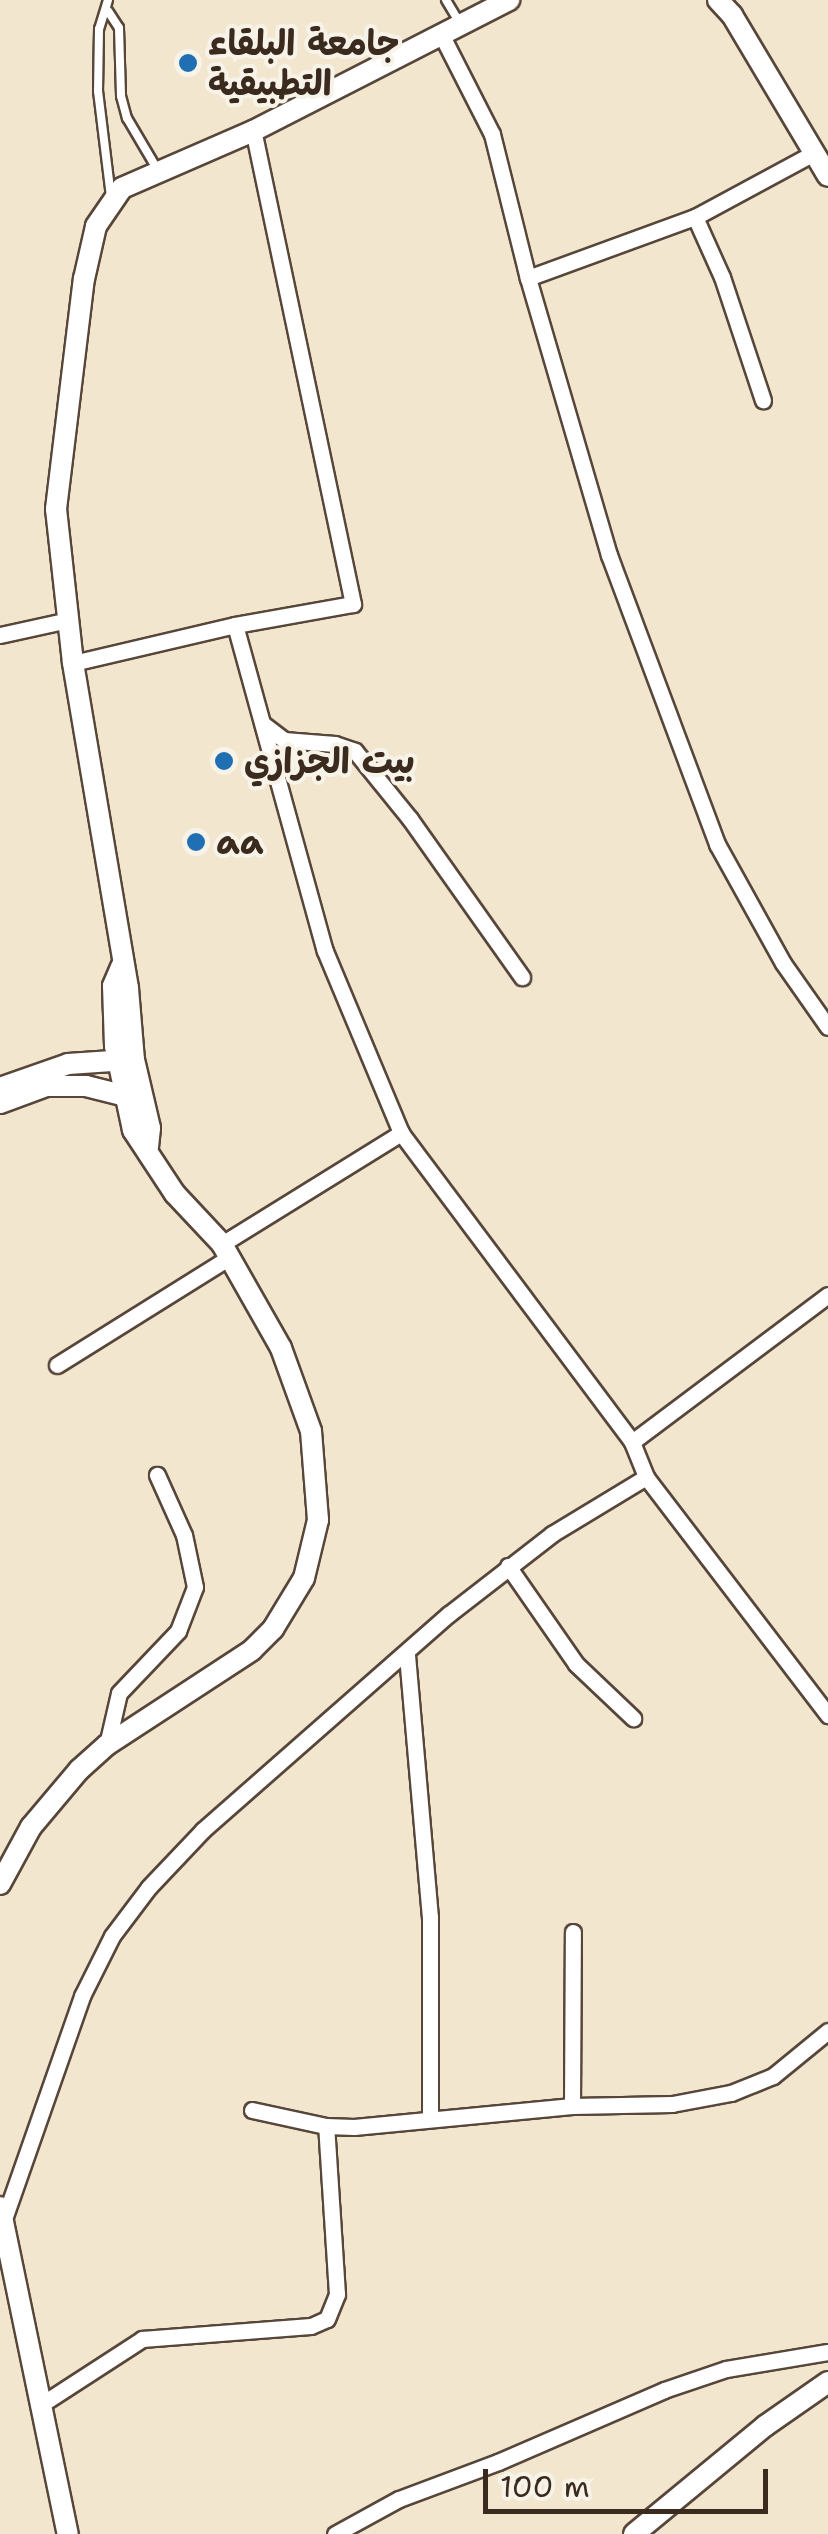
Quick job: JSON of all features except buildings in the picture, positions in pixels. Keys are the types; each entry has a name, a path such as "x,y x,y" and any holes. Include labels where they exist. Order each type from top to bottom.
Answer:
{"street":[{"path":"0,1884 31,1826 54,1797 107,1745 252,1650 290,1604 313,1550 318,1505 311,1430 281,1348 226,1250 175,1194 148,1147 133,1130 123,1095 128,988 121,967 73,663 58,493 84,280 96,226 122,188 253,132 509,0"},
{"path":"718,0 732,15 828,176"},
{"path":"442,36 492,134 528,278 609,554 717,844 783,963 828,1027"},
{"path":"73,663 234,624 352,604 253,132"},
{"path":"528,278 695,217 814,153"},
{"path":"695,217 722,277 763,400"},
{"path":"0,635 68,620"},
{"path":"234,624 325,951 401,1133 632,1442 646,1478 828,1714"},
{"path":"260,721 284,740 334,744 355,751 410,819 522,977"},
{"path":"0,1088 68,1064 125,1060"},
{"path":"125,1060 150,1128 148,1147"},
{"path":"0,1103 60,1086 123,1095"},
{"path":"57,1365 364,1152 401,1133"},
{"path":"632,1442 828,1294"},
{"path":"107,1745 119,1692 178,1631 196,1587 184,1536 157,1475"},
{"path":"68,2534 1,2214 42,2122 82,1996 127,1915 203,1830 508,1566 646,1478"},
{"path":"508,1566 576,1664 633,1718"},
{"path":"407,1655 430,1917 430,2118"},
{"path":"572,2106 573,1932"},
{"path":"252,2110 326,2126 572,2106 672,2104 731,2093 773,2076 828,2032"},
{"path":"39,2406 142,2339 311,2326 327,2319 338,2294 326,2126"},
{"path":"335,2534 399,2499 498,2462 632,2402 726,2369 828,2352"},
{"path":"634,2534 735,2450 828,2382"}],"lane":[{"path":"108,0 108,11 99,29 98,92 111,200"},
{"path":"446,0 462,26"},
{"path":"108,11 120,28 124,107 137,139 159,171"}],"place":[{"name":"جامعة البلقاء التطبيقية","path":"188,63"},
{"name":"بيت الجزازي","path":"224,761"},
{"name":"aa","path":"196,842"}]}
